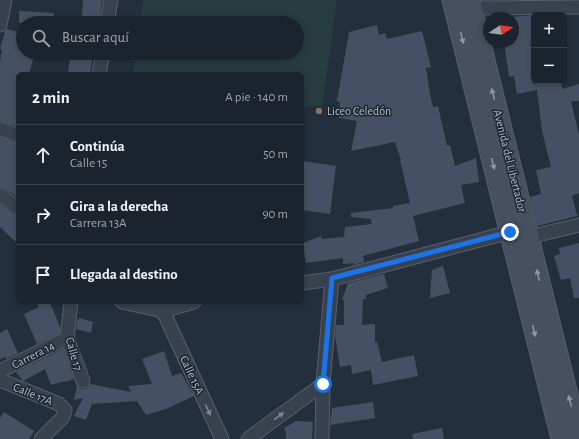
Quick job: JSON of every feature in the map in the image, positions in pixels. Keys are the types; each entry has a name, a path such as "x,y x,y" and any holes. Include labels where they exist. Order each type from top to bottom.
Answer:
{"main road":[{"name":"Avenida del Libertador","path":"452,0 560,439"},
{"name":"Avenida del Libertador","path":"471,4 579,439"}],"street":[{"path":"0,25 5,0"},
{"path":"108,16 111,0"},
{"path":"471,4 579,8"},
{"path":"99,72 101,60"},
{"path":"0,129 16,134"},
{"path":"0,195 16,207"},
{"path":"529,237 579,225"},
{"path":"304,283 332,278 510,232"},
{"path":"322,439 323,384 332,278"},
{"name":"Calle 17","path":"72,304 67,338 82,381"},
{"path":"131,304 163,311 187,304"},
{"name":"Calle 15A","path":"163,311 222,439"},
{"name":"Carrera 14","path":"0,372 67,338"},
{"name":"Calle 17A","path":"0,380 59,404 65,410 63,417 41,439"},
{"path":"248,439 323,384"}],"green space":[{"path":"143,0 337,0 322,108 304,105 304,72 133,72 135,60 304,60 304,16 141,16"}],"building":[{"path":"83,0 102,0 100,16 82,16"},
{"path":"19,11 54,13 54,16 19,16"},
{"path":"531,15 531,84 561,84 562,89 579,84 579,101 571,101 579,135 579,193 572,196 577,216 537,226 530,197 541,194 536,170 551,167 542,131 537,90 517,94 514,76 509,77 505,48 519,48 519,16"},
{"path":"377,25 379,35 385,33 387,39 422,31 431,67 426,68 430,94 433,107 438,106 447,146 450,145 455,166 476,158 479,182 461,185 465,203 413,216 419,241 363,256 364,262 353,265 354,263 343,264 343,258 306,263 304,243 321,236 322,239 344,237 345,227 372,224 371,219 351,217 351,213 393,208 393,206 410,203 401,160 395,142 351,151 357,121 339,118 340,102 337,101 349,32"},
{"path":"7,29 16,31 16,60 33,60 30,72 16,72 16,126 0,121 0,62 2,50 0,49 5,31"},
{"path":"70,60 92,60 90,72 68,72"},
{"path":"0,137 16,142 16,196 0,187"},
{"path":"304,161 336,166 330,214 304,210"},
{"path":"0,205 16,215 16,242 0,227"},
{"path":"579,243 579,298 574,298 570,278 561,280 554,256 560,254 559,248"},
{"path":"443,266 450,293 430,298 432,270"},
{"path":"384,274 388,288 366,295 366,299 363,299 362,325 375,324 375,342 377,342 382,362 414,355 418,376 373,385 371,370 352,374 351,365 340,367 335,336 336,325 344,325 344,300 342,300 348,283"},
{"path":"38,304 51,304 60,327 60,333 37,344 24,314 39,307"},
{"path":"79,318 93,322 91,333 76,329"},
{"path":"7,329 18,353 6,359 5,357 0,359 0,333"},
{"path":"63,349 74,379 51,385 45,369 23,381 16,372"},
{"path":"164,351 172,376 181,373 194,396 166,409 146,415 137,401 92,404 86,420 74,416 83,398 74,400 77,386 81,389 85,389 90,384 131,392 128,386 152,384 142,359"},
{"path":"373,402 375,418 330,425 332,408"},
{"path":"4,412 34,431 29,439 0,439 0,418"},
{"path":"296,421 313,422 312,439 286,439 286,432 284,428"},
{"path":"442,428 444,439 413,439 412,434"}],"place":[{"name":"Liceo Celedón","path":"319,111"}],"route":[{"path":"323,384 332,278 510,232"}]}
